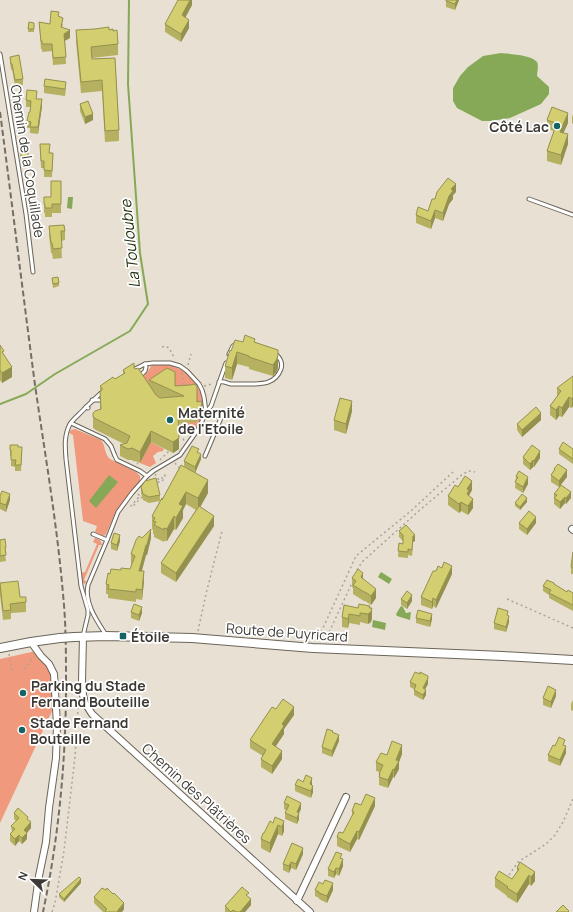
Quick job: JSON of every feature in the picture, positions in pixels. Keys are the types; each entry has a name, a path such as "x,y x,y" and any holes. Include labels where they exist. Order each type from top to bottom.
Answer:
{"main road":[{"name":"Route de Puyricard","path":"0,648 60,638 106,636 197,639 318,648 495,655 573,660"}],"street":[{"name":"Chemin des Plâtrières","path":"78,637 83,695 85,703 92,714 310,912"},
{"path":"31,642 49,664 54,674 57,725 56,758 48,823 34,912"},
{"path":"297,901 346,797"}],"lane":[{"name":"Chemin de la Coquillade","path":"0,54 24,200 34,272"},
{"path":"529,199 573,215"},
{"path":"229,355 233,346 238,343"},
{"path":"219,384 225,381 231,384 264,384 271,381 277,377 282,366 282,361 276,353 271,351"},
{"path":"106,636 93,615 87,592 88,585 118,512 147,476 180,455 199,428 206,412 211,406 227,361"},
{"path":"129,373 145,364 162,363 180,366 186,370 201,387 206,412"},
{"path":"136,377 145,371 145,364"},
{"path":"78,637 88,615 88,610 81,586 65,442 71,423 87,408 92,400 105,389"},
{"path":"92,400 100,400"},
{"path":"206,412 216,416"},
{"path":"205,456 221,418"},
{"path":"71,423 105,439 111,446 117,460 147,476"},
{"path":"93,534 107,540"}],"path":[{"path":"162,347 165,346 169,348 176,359 174,364"},
{"path":"186,370 191,354"},
{"path":"180,366 183,375 184,389 188,388"},
{"path":"201,387 219,384"},
{"path":"186,423 189,437"},
{"path":"180,424 181,433 184,440"},
{"path":"160,467 157,464 168,451 174,448"},
{"path":"133,460 142,466"},
{"path":"174,461 177,466 182,468"},
{"path":"355,575 362,562 421,509 463,474 468,471 475,472"},
{"path":"152,476 154,472"},
{"path":"154,472 160,480 165,475 160,483 156,483"},
{"path":"318,648 356,556 412,510 453,472"},
{"path":"135,495 139,491"},
{"path":"129,505 138,494 140,496 131,506 132,507 142,497"},
{"path":"197,639 198,627 222,531"},
{"path":"318,648 352,581"},
{"path":"507,599 573,628"},
{"path":"24,669 38,651"},
{"path":"9,657 12,671"},
{"path":"52,912 55,903 64,851 75,757 78,709 83,695"},
{"path":"509,875 518,862 546,844 555,835 563,822 573,799"}],"shaded area":[{"path":"501,53 520,55 531,58 537,62 537,76 549,87 549,94 541,104 510,118 482,121 457,108 453,101 453,88 460,76 468,67 483,56"},
{"path":"68,197 73,197 72,209 67,208"},
{"path":"152,365 169,365 185,371 201,393 204,410 203,419 192,432 188,428 188,423 197,397 160,409 138,380 145,375"},
{"path":"75,429 101,440 110,459 136,472 140,476 140,482 116,511 104,536 95,532 97,526 83,521 73,435 69,433 71,430"},
{"path":"151,442 164,449 153,456 156,463 150,467 140,463"},
{"path":"109,475 118,482 96,508 89,501"},
{"path":"95,538 100,540 102,545 99,545 84,580 87,582 84,584 81,573 85,572 97,544 93,542"},
{"path":"381,572 392,579 389,584 378,577"},
{"path":"401,606 406,613 411,612 410,620 397,616 396,614"},
{"path":"373,620 386,623 385,630 372,627"},
{"name":"Stade Fernand Bouteille","path":"36,651 50,671 53,709 0,823 0,659"}],"building":[{"path":"178,0 190,0 182,15 189,20 181,34 165,24"},
{"path":"446,0 457,0 455,4"},
{"path":"51,11 59,12 58,16 63,18 61,27 70,30 64,34 66,57 53,58 52,44 42,44 41,41 39,22 50,24"},
{"path":"29,22 34,23 34,29 28,29"},
{"path":"109,27 109,30 117,30 118,44 91,47 92,59 115,58 119,130 105,131 102,80 81,82 76,30"},
{"path":"19,55 23,79 15,80 10,57"},
{"path":"45,79 66,82 65,89 44,86"},
{"path":"27,90 37,91 36,99 42,99 38,127 30,127 31,122 27,121 31,101 26,100"},
{"path":"88,101 93,114 85,117 80,104"},
{"path":"552,107 568,113 560,132 568,134 561,155 547,151 556,123 547,120"},
{"path":"40,144 50,144 49,153 53,153 52,171 44,170 44,161 41,161"},
{"path":"21,153 28,153 28,159 21,159"},
{"path":"448,178 456,184 451,189 453,191 449,196 443,213 435,210 431,221 416,215 418,207 428,211 432,199 435,199 437,192"},
{"path":"51,181 61,181 61,204 52,204 52,208 45,208 44,197 51,197"},
{"path":"64,225 65,231 61,231 62,248 53,249 49,226"},
{"path":"58,277 59,283 53,284 52,278"},
{"path":"245,335 255,339 254,342 278,350 277,359 273,365 237,352 232,368 225,366 235,340 243,342"},
{"path":"0,345 4,351 2,352 12,367 2,373 0,370"},
{"path":"134,363 134,368 138,368 156,395 160,398 184,396 149,380 167,368 175,372 175,386 194,384 197,386 197,402 201,401 202,404 197,411 178,413 179,438 173,442 151,431 140,452 120,445 127,443 130,436 93,417 93,413 95,411 101,409 100,392 102,388 100,386 113,377 115,379 125,373 123,370"},
{"path":"573,376 572,399 569,397 562,408 559,406 556,410 550,406 561,391 557,388"},
{"path":"340,398 352,401 346,424 334,420"},
{"path":"536,407 541,413 522,430 517,424"},
{"path":"563,442 573,449 573,459 559,449"},
{"path":"10,445 18,445 18,447 22,447 21,465 15,465 16,460 11,460"},
{"path":"532,445 540,451 534,461 533,460 530,464 523,457"},
{"path":"192,446 199,449 197,452 201,454 195,467 184,461"},
{"path":"558,464 567,470 559,481 551,475"},
{"path":"181,465 208,480 198,498 186,492 179,504 183,506 176,518 174,516 167,529 164,528 164,530 154,525 156,522 153,521 155,518 152,516"},
{"path":"519,471 528,477 523,487 515,482"},
{"path":"465,476 472,481 467,489 469,490 467,494 473,499 468,506 461,502 459,504 448,496 455,485 458,487"},
{"path":"156,478 160,495 149,497 143,494 141,487 145,481"},
{"path":"561,485 571,492 560,502 554,498 557,495 554,494"},
{"path":"2,491 10,494 6,505 0,503"},
{"path":"522,494 527,498 520,507 515,503"},
{"path":"199,506 214,516 176,573 161,563"},
{"path":"529,511 536,517 527,529 519,523"},
{"path":"406,525 415,535 413,536 412,550 408,549 408,552 398,551 399,543 403,544 403,535 399,531"},
{"path":"151,529 139,571 144,571 142,590 136,589 136,592 108,589 109,585 106,584 108,573 110,574 111,569 130,569 135,556 131,554 136,540 139,536 142,538"},
{"path":"114,533 120,535 117,545 111,543"},
{"path":"5,539 6,555 0,556 0,540"},
{"path":"573,552 573,568 571,567"},
{"path":"444,562 452,566 436,600 433,598 432,602 421,597 433,571 436,571 438,566 442,568"},
{"path":"358,569 363,573 361,577 376,589 371,596 353,585 356,581 352,578"},
{"path":"547,580 567,592 568,590 573,593 573,605 549,593 551,590 543,586"},
{"path":"18,581 20,597 26,597 26,602 10,604 11,610 3,611 0,583"},
{"path":"407,591 412,595 407,603 401,599"},
{"path":"134,604 142,607 139,615 131,612"},
{"path":"359,604 370,606 369,608 372,608 371,612 368,614 360,613 360,616 349,614 348,619 342,617 344,605 358,608"},
{"path":"498,608 508,611 507,615 509,616 506,627 494,623"},
{"path":"418,610 432,614 430,621 416,618"},
{"path":"415,672 420,674 420,672 428,676 423,688 426,690 423,695 414,690 416,685 410,682"},
{"path":"548,686 556,690 551,702 543,698"},
{"path":"283,699 294,707 282,724 284,726 272,744 282,751 272,766 261,759 266,750 250,740 272,707 276,709"},
{"path":"327,729 339,735 332,751 322,747"},
{"path":"559,737 565,740 563,745 566,746 560,760 548,755 553,745 555,746"},
{"path":"392,741 402,745 396,760 399,761 388,780 379,777 383,765 376,762 381,753 387,755"},
{"path":"306,775 312,778 310,784 313,786 311,791 295,785 298,779 303,782"},
{"path":"366,794 375,798 359,832 357,831 350,844 337,837 339,832 343,833 354,812 352,811 355,803 361,805"},
{"path":"287,796 301,803 297,812 299,813 297,818 285,813 289,805 284,803"},
{"path":"18,808 28,817 27,819 31,822 24,830 27,833 22,838 19,835 15,839 10,834 15,829 11,826 19,818 14,813"},
{"path":"275,817 284,821 282,827 278,825 270,843 261,839 270,821 273,823"},
{"path":"292,843 303,848 296,864 291,862 289,866 283,864"},
{"path":"336,852 342,854 340,858 343,859 339,869 336,868 334,872 328,869"},
{"path":"520,862 535,872 531,877 529,875 517,894 495,878 499,871 512,879 519,869 517,868"},
{"path":"79,877 81,879 64,899 59,894"},
{"path":"325,880 333,883 327,896 315,890 319,882 323,884"},
{"path":"242,887 249,893 246,895 251,899 240,912 233,910 231,912 225,906"},
{"path":"102,888 106,890 107,888 124,903 117,912 106,912 105,911 107,909 94,897"},
{"path":"563,905 569,911 568,912 556,912"}],"waterway":[{"name":"La Touloubre","path":"0,404 26,394 55,374 130,331 148,304 140,253 128,84 129,0"}],"railway":[{"path":"0,112 35,385 54,515 65,616 66,712 63,769 53,855 43,912"}],"place":[{"name":"Côté Lac","path":"557,126"},
{"name":"Maternité de l'Etoile","path":"170,420"},
{"name":"Étoile","path":"123,636"},
{"name":"Parking du Stade Fernand Bouteille","path":"23,693"},
{"name":"Stade Fernand Bouteille","path":"22,730"}]}
